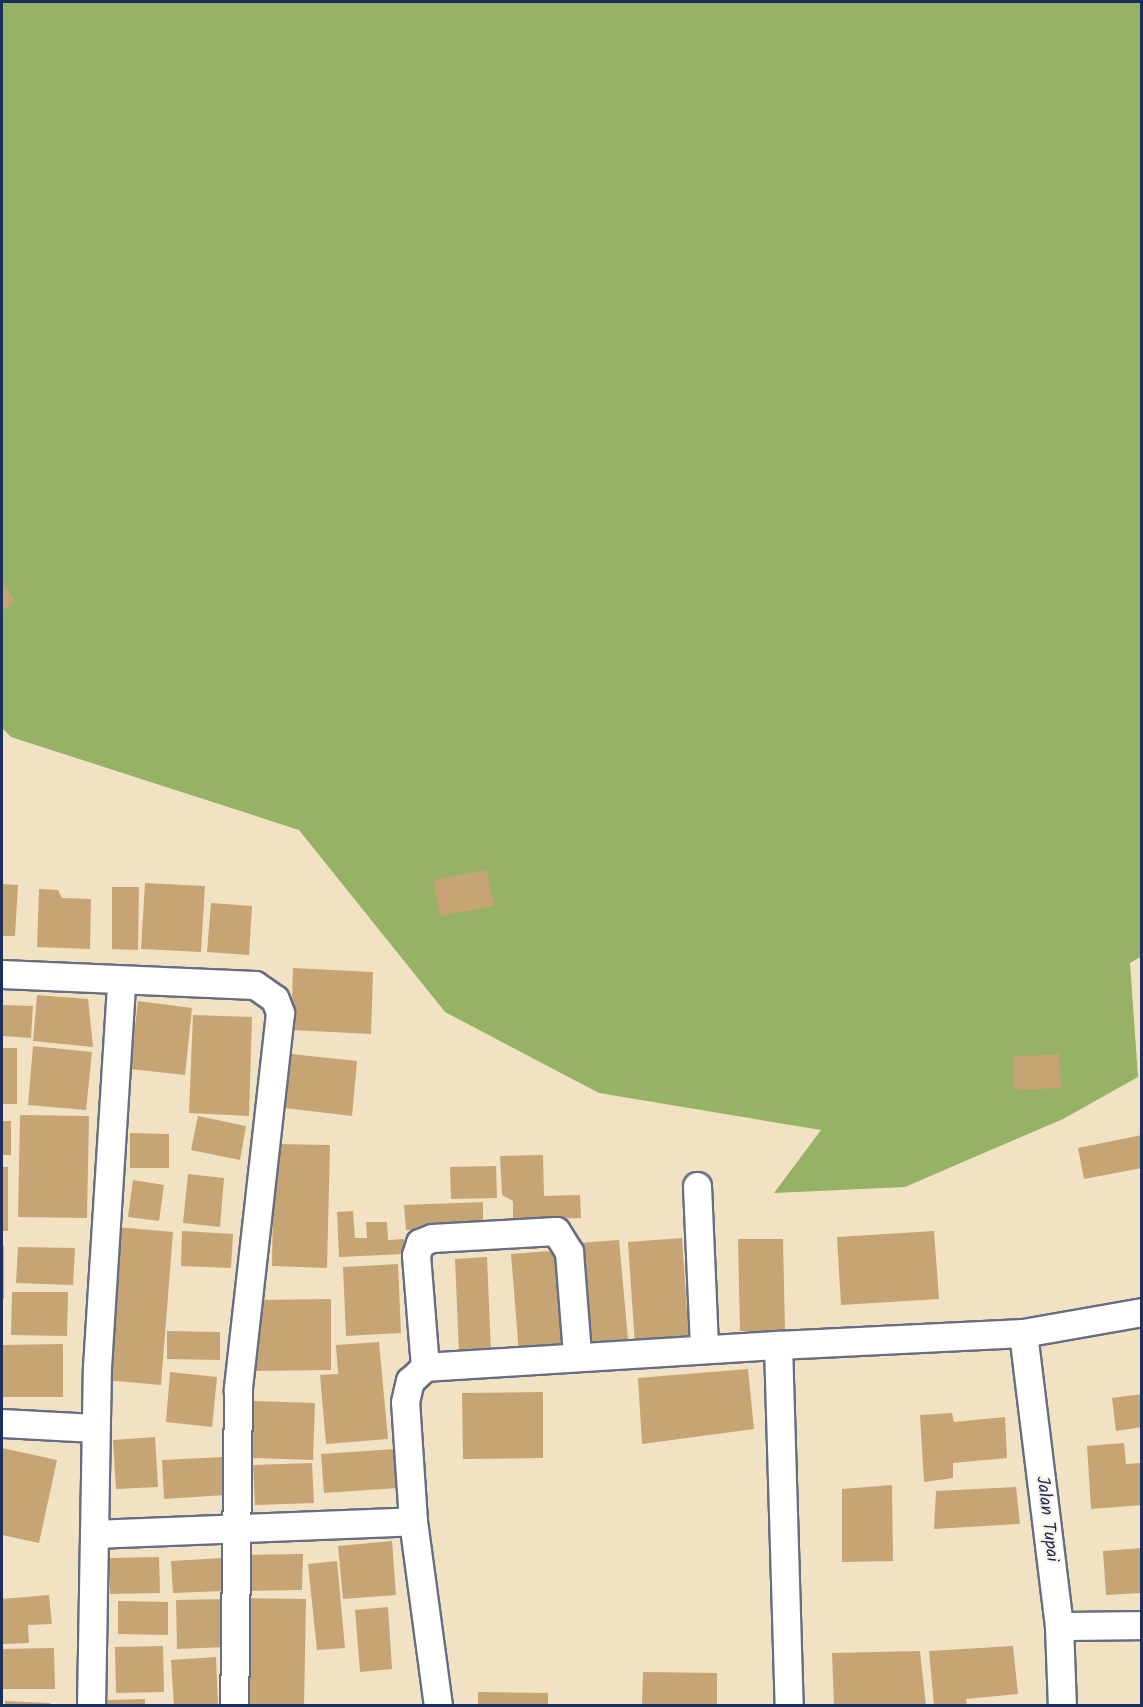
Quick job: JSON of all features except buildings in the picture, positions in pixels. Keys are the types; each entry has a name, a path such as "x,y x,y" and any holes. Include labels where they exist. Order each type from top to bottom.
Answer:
{"street":[{"path":"2,974 121,983 255,985 275,999 280,1013 238,1390 234,1706"},
{"path":"91,1706 95,1428 121,983"},
{"path":"697,1186 704,1348"},
{"path":"425,1366 416,1255 420,1243 432,1238 555,1231 569,1252 577,1354"},
{"path":"438,1706 413,1521 405,1402 410,1381 425,1366 577,1354 1023,1334 1142,1312"},
{"name":"Jalan Tupai","path":"1023,1334 1059,1626 1062,1706"},
{"path":"778,1345 789,1706"},
{"path":"2,1423 95,1428"},
{"path":"93,1534 413,1521"},
{"path":"1059,1626 1142,1625"}],"green space":[{"path":"2,2 1141,2 1142,956 1130,963 1138,1077 1063,1119 905,1187 774,1193 821,1130 599,1093 445,1012 299,830 11,737 2,728"}]}
